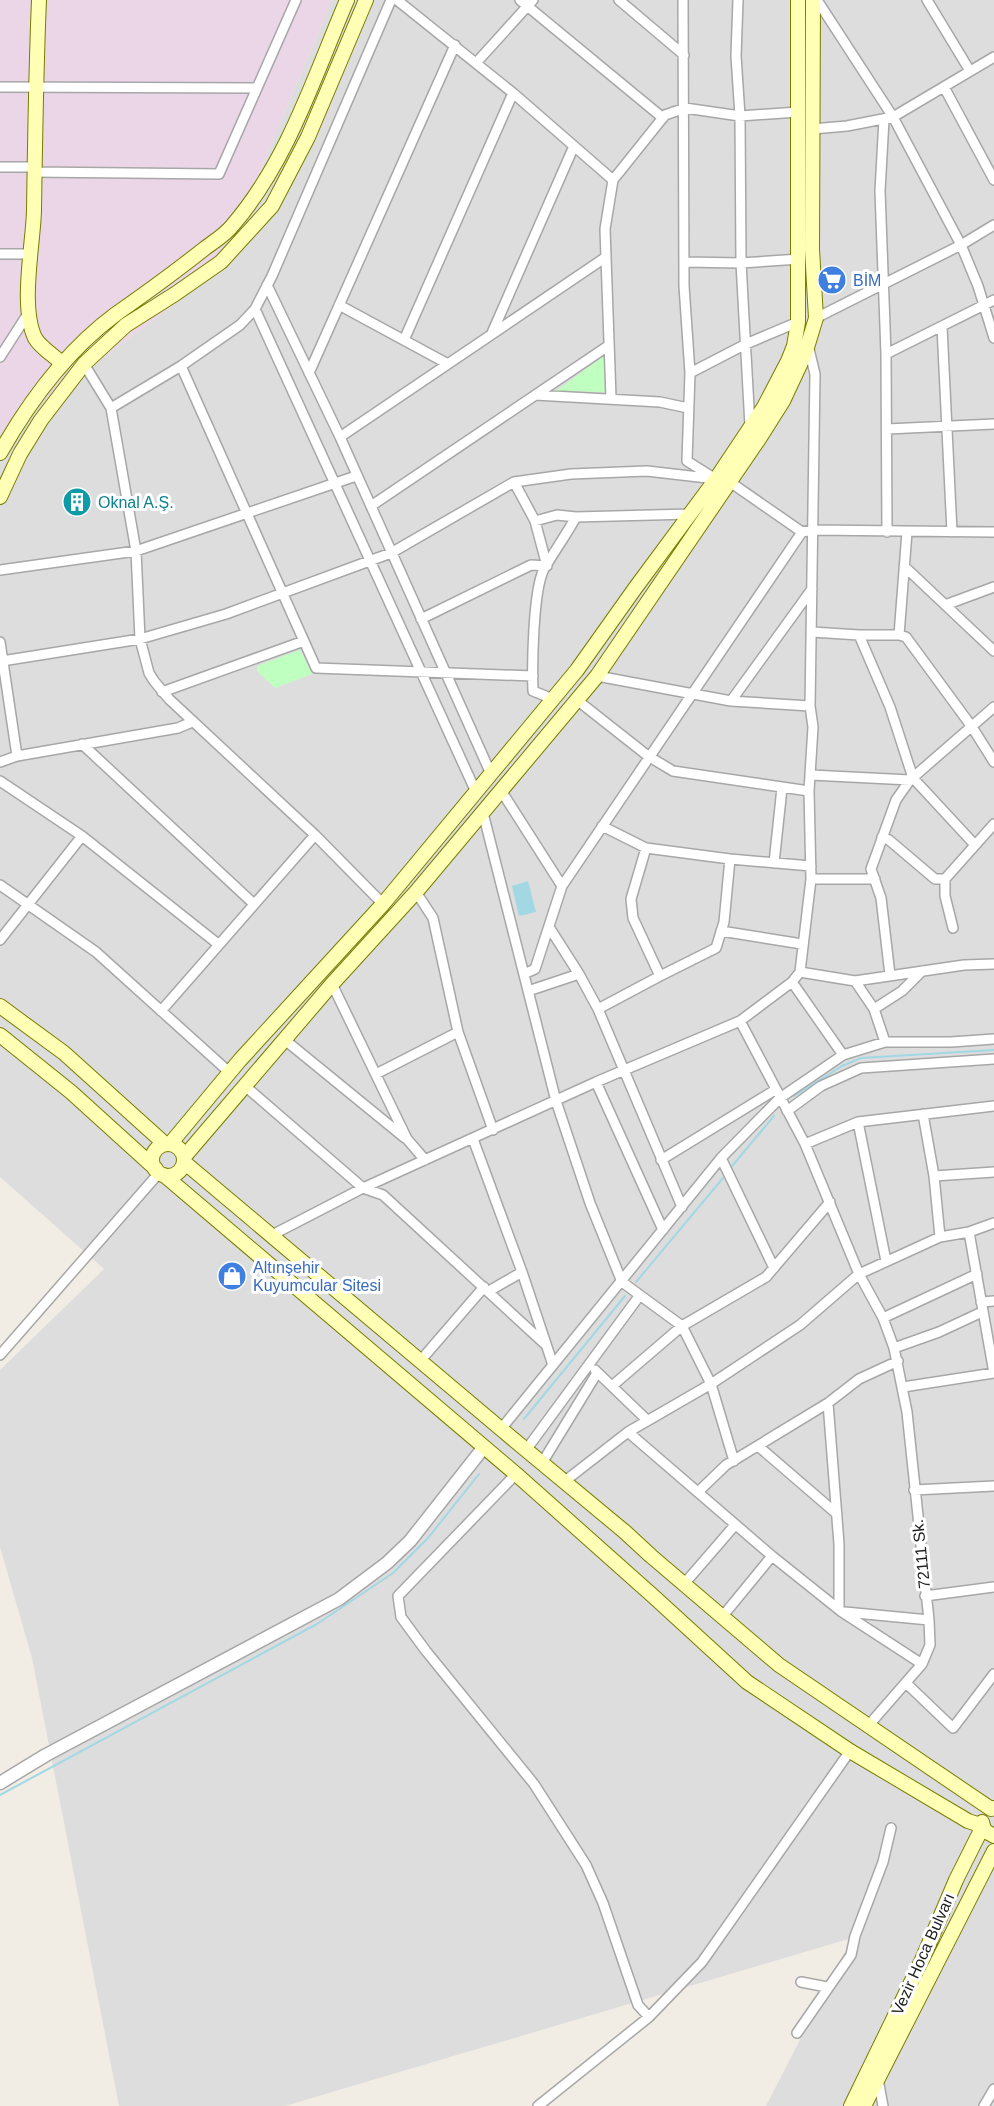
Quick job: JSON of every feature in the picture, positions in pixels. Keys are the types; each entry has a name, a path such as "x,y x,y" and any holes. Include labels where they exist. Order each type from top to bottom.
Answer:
{"main road":[{"path":"39,0 29,312 36,339 62,363"},
{"path":"0,453 36,394 62,363 113,316 171,275 231,228 264,184 294,127 347,0"},
{"path":"0,497 20,454 41,420 84,364 126,325 220,262 272,206 308,137 366,0"},
{"path":"798,0 800,259 798,322 794,346 777,384 750,428 723,481 690,514 577,670 383,904 229,1072 181,1131 168,1144 160,1146 153,1159 160,1172 169,1175 179,1171 195,1145 332,984 416,892 502,792 597,676 723,481 783,401 805,354 816,318 813,284 812,129 815,0"},
{"path":"0,1006 64,1053 154,1134 168,1144 179,1148 184,1160 200,1175 565,1481 779,1665 993,1807"},
{"path":"0,1035 71,1092 160,1172 516,1474 747,1682 850,1751 968,1821 983,1826 985,1831 994,1836"},
{"path":"154,1134 172,1136 181,1131"},
{"path":"195,1145 193,1164 200,1175"},
{"name":"Vezir Hoca Bulvarı","path":"851,2106 922,1960 956,1880 983,1826 984,1814 993,1807"},
{"name":"Vezir Hoca Bulvarı","path":"864,2106 994,1851"}],"street":[{"path":"0,166 219,174 296,0"},
{"path":"111,408 181,366 240,325 255,309 391,0"},
{"path":"398,0 513,93 613,180"},
{"path":"619,0 684,55"},
{"path":"683,0 684,262 690,373 687,461 723,481 802,532 813,530 994,532"},
{"path":"738,0 736,56 740,116 741,263 750,428"},
{"path":"815,0 888,118 961,245 994,338"},
{"path":"927,0 970,71"},
{"path":"476,63 526,2 663,118"},
{"path":"309,372 455,45"},
{"path":"812,129 847,126 888,118 994,57"},
{"path":"0,87 257,88"},
{"path":"944,87 994,180"},
{"path":"404,340 513,93"},
{"path":"610,398 605,229 613,180 663,118 685,108 740,116 798,112"},
{"path":"887,532 886,354 880,191 888,118"},
{"path":"491,335 574,146"},
{"path":"816,318 961,245 994,225"},
{"path":"0,254 30,254"},
{"path":"340,437 606,257"},
{"path":"684,262 741,263 800,259"},
{"path":"267,285 340,437 491,774"},
{"path":"886,354 994,300"},
{"path":"339,305 448,364"},
{"path":"255,309 476,792"},
{"path":"0,357 29,312"},
{"path":"690,373 746,344 798,322"},
{"path":"942,327 945,426 952,532"},
{"path":"272,1234 363,1188 596,1082 740,1021 792,982 800,972 811,879 809,791 813,727 810,706 815,374 808,343"},
{"path":"371,506 608,346"},
{"path":"84,364 111,408 136,551 140,639 149,673 162,692 192,722 315,835 383,904"},
{"path":"181,366 316,668 532,676"},
{"path":"535,396 610,398 660,402 688,408"},
{"path":"887,429 994,424"},
{"path":"2,661 140,639 226,614 391,553 514,482 571,474 647,471 723,481"},
{"path":"0,570 136,551 356,476"},
{"path":"514,482 535,521 547,566"},
{"path":"535,521 557,515 576,517 690,514"},
{"path":"553,699 533,691 532,676 540,581 576,517"},
{"path":"524,974 535,969 562,886 802,532"},
{"path":"899,635 908,532"},
{"path":"421,619 531,566 547,566"},
{"path":"905,567 994,651"},
{"path":"945,605 994,587"},
{"path":"731,701 813,588"},
{"path":"812,632 906,637 972,727 994,762"},
{"path":"859,635 890,706 911,779 975,845"},
{"path":"162,692 304,641"},
{"path":"0,642 17,756"},
{"path":"597,676 731,701 810,706"},
{"path":"577,700 648,756 673,771 809,791"},
{"path":"890,975 881,898 871,869 896,800 911,779 994,707"},
{"path":"0,762 17,756 178,728 192,722"},
{"path":"82,744 254,904"},
{"path":"811,775 911,779"},
{"path":"0,781 82,836 218,944"},
{"path":"774,863 782,788"},
{"path":"502,792 562,886"},
{"path":"483,813 556,1101 590,1203 622,1282 682,1326 711,1384 734,1461"},
{"path":"953,928 945,896 945,879 994,824"},
{"path":"602,826 646,848 730,860 811,866"},
{"path":"161,1011 315,835"},
{"path":"0,939 82,836"},
{"path":"882,837 889,840 935,879 945,879"},
{"path":"646,848 631,899 633,918 660,976"},
{"path":"598,1009 716,948 721,931 730,860"},
{"path":"811,879 875,879"},
{"path":"0,885 96,952 229,1072"},
{"path":"416,892 433,918 458,1032 493,1130"},
{"path":"549,927 598,1009 682,1207"},
{"path":"721,931 802,944"},
{"path":"800,972 855,981 964,965 994,964"},
{"path":"874,1009 902,991 922,971"},
{"path":"528,991 579,974"},
{"path":"855,981 874,1009 885,1042"},
{"path":"792,982 843,1055"},
{"path":"332,984 407,1139"},
{"name":"72111 Sk.","path":"740,1021 777,1094 806,1144 859,1274 883,1318 894,1348 903,1387 930,1645 922,1665 868,1726"},
{"path":"376,1074 458,1032"},
{"path":"661,1160 843,1055 885,1042 994,1039"},
{"path":"285,1040 407,1139 425,1160"},
{"path":"787,1111 821,1086 861,1068 994,1059"},
{"path":"596,1082 663,1230"},
{"path":"245,1086 363,1188 383,1195 546,1345"},
{"path":"501,1429 721,1158 777,1094"},
{"path":"806,1144 858,1122 994,1106"},
{"path":"923,1114 934,1176 940,1237"},
{"path":"858,1122 886,1261"},
{"path":"473,1139 522,1272 553,1365"},
{"path":"721,1158 774,1268"},
{"path":"0,1355 160,1172"},
{"path":"934,1176 994,1172"},
{"path":"612,1386 682,1326 766,1277 830,1202"},
{"path":"565,1481 628,1432 711,1384 800,1325 859,1274 940,1237 969,1232 994,1223"},
{"path":"903,1387 994,1373 969,1232"},
{"path":"421,1360 487,1289 522,1272"},
{"path":"883,1318 977,1274"},
{"path":"526,1450 640,1295"},
{"path":"981,1302 994,1301"},
{"path":"894,1348 939,1332 982,1312"},
{"path":"698,1492 734,1461 828,1402 860,1379 897,1361"},
{"path":"589,1365 647,1420"},
{"path":"542,1462 597,1373"},
{"path":"828,1402 839,1544 840,1611"},
{"path":"628,1432 735,1525 840,1611 922,1665"},
{"path":"758,1446 837,1514"},
{"path":"0,1784 46,1755 339,1599 387,1563 410,1540 484,1447"},
{"path":"516,1474 398,1596 401,1617 534,1784 586,1865 603,1903 638,2005 649,2017"},
{"path":"914,1490 994,1486"},
{"path":"684,1584 735,1525"},
{"path":"722,1617 772,1556"},
{"path":"925,1596 994,1587"},
{"path":"840,1611 929,1620"},
{"path":"907,1684 953,1728 994,1674"},
{"path":"538,2106 649,2017 702,1962 850,1751"},
{"path":"797,2033 851,1955 855,1936 884,1862 891,1828"},
{"path":"801,1982 827,1988"},
{"path":"878,2077 883,2106"},
{"path":"984,2106 994,2089"}],"shaded area":[{"path":"0,0 332,0 250,195 224,245 187,295 0,434"},
{"path":"332,0 994,0 994,2106 766,2106 852,1938 285,2106 119,2106 32,1658 0,1547 0,1370 104,1269 0,1177 0,434 187,295 250,195"}],"green space":[{"path":"604,356 605,392 556,391"},
{"path":"300,650 312,674 275,688 257,671 257,666"}],"water":[{"path":"528,881 536,912 519,916 512,886"}],"waterway":[{"path":"794,1096 842,1066 861,1058 994,1050"},
{"path":"732,1166 774,1116"},
{"path":"636,1282 723,1178"},
{"path":"524,1419 625,1296"},
{"path":"0,1795 317,1624 393,1573 428,1538 479,1474"}],"place":[{"name":"BİM","path":"832,280"},
{"name":"Oknal A.Ş.","path":"77,502"},
{"name":"Altınşehir Kuyumcular Sitesi","path":"232,1276"}]}
